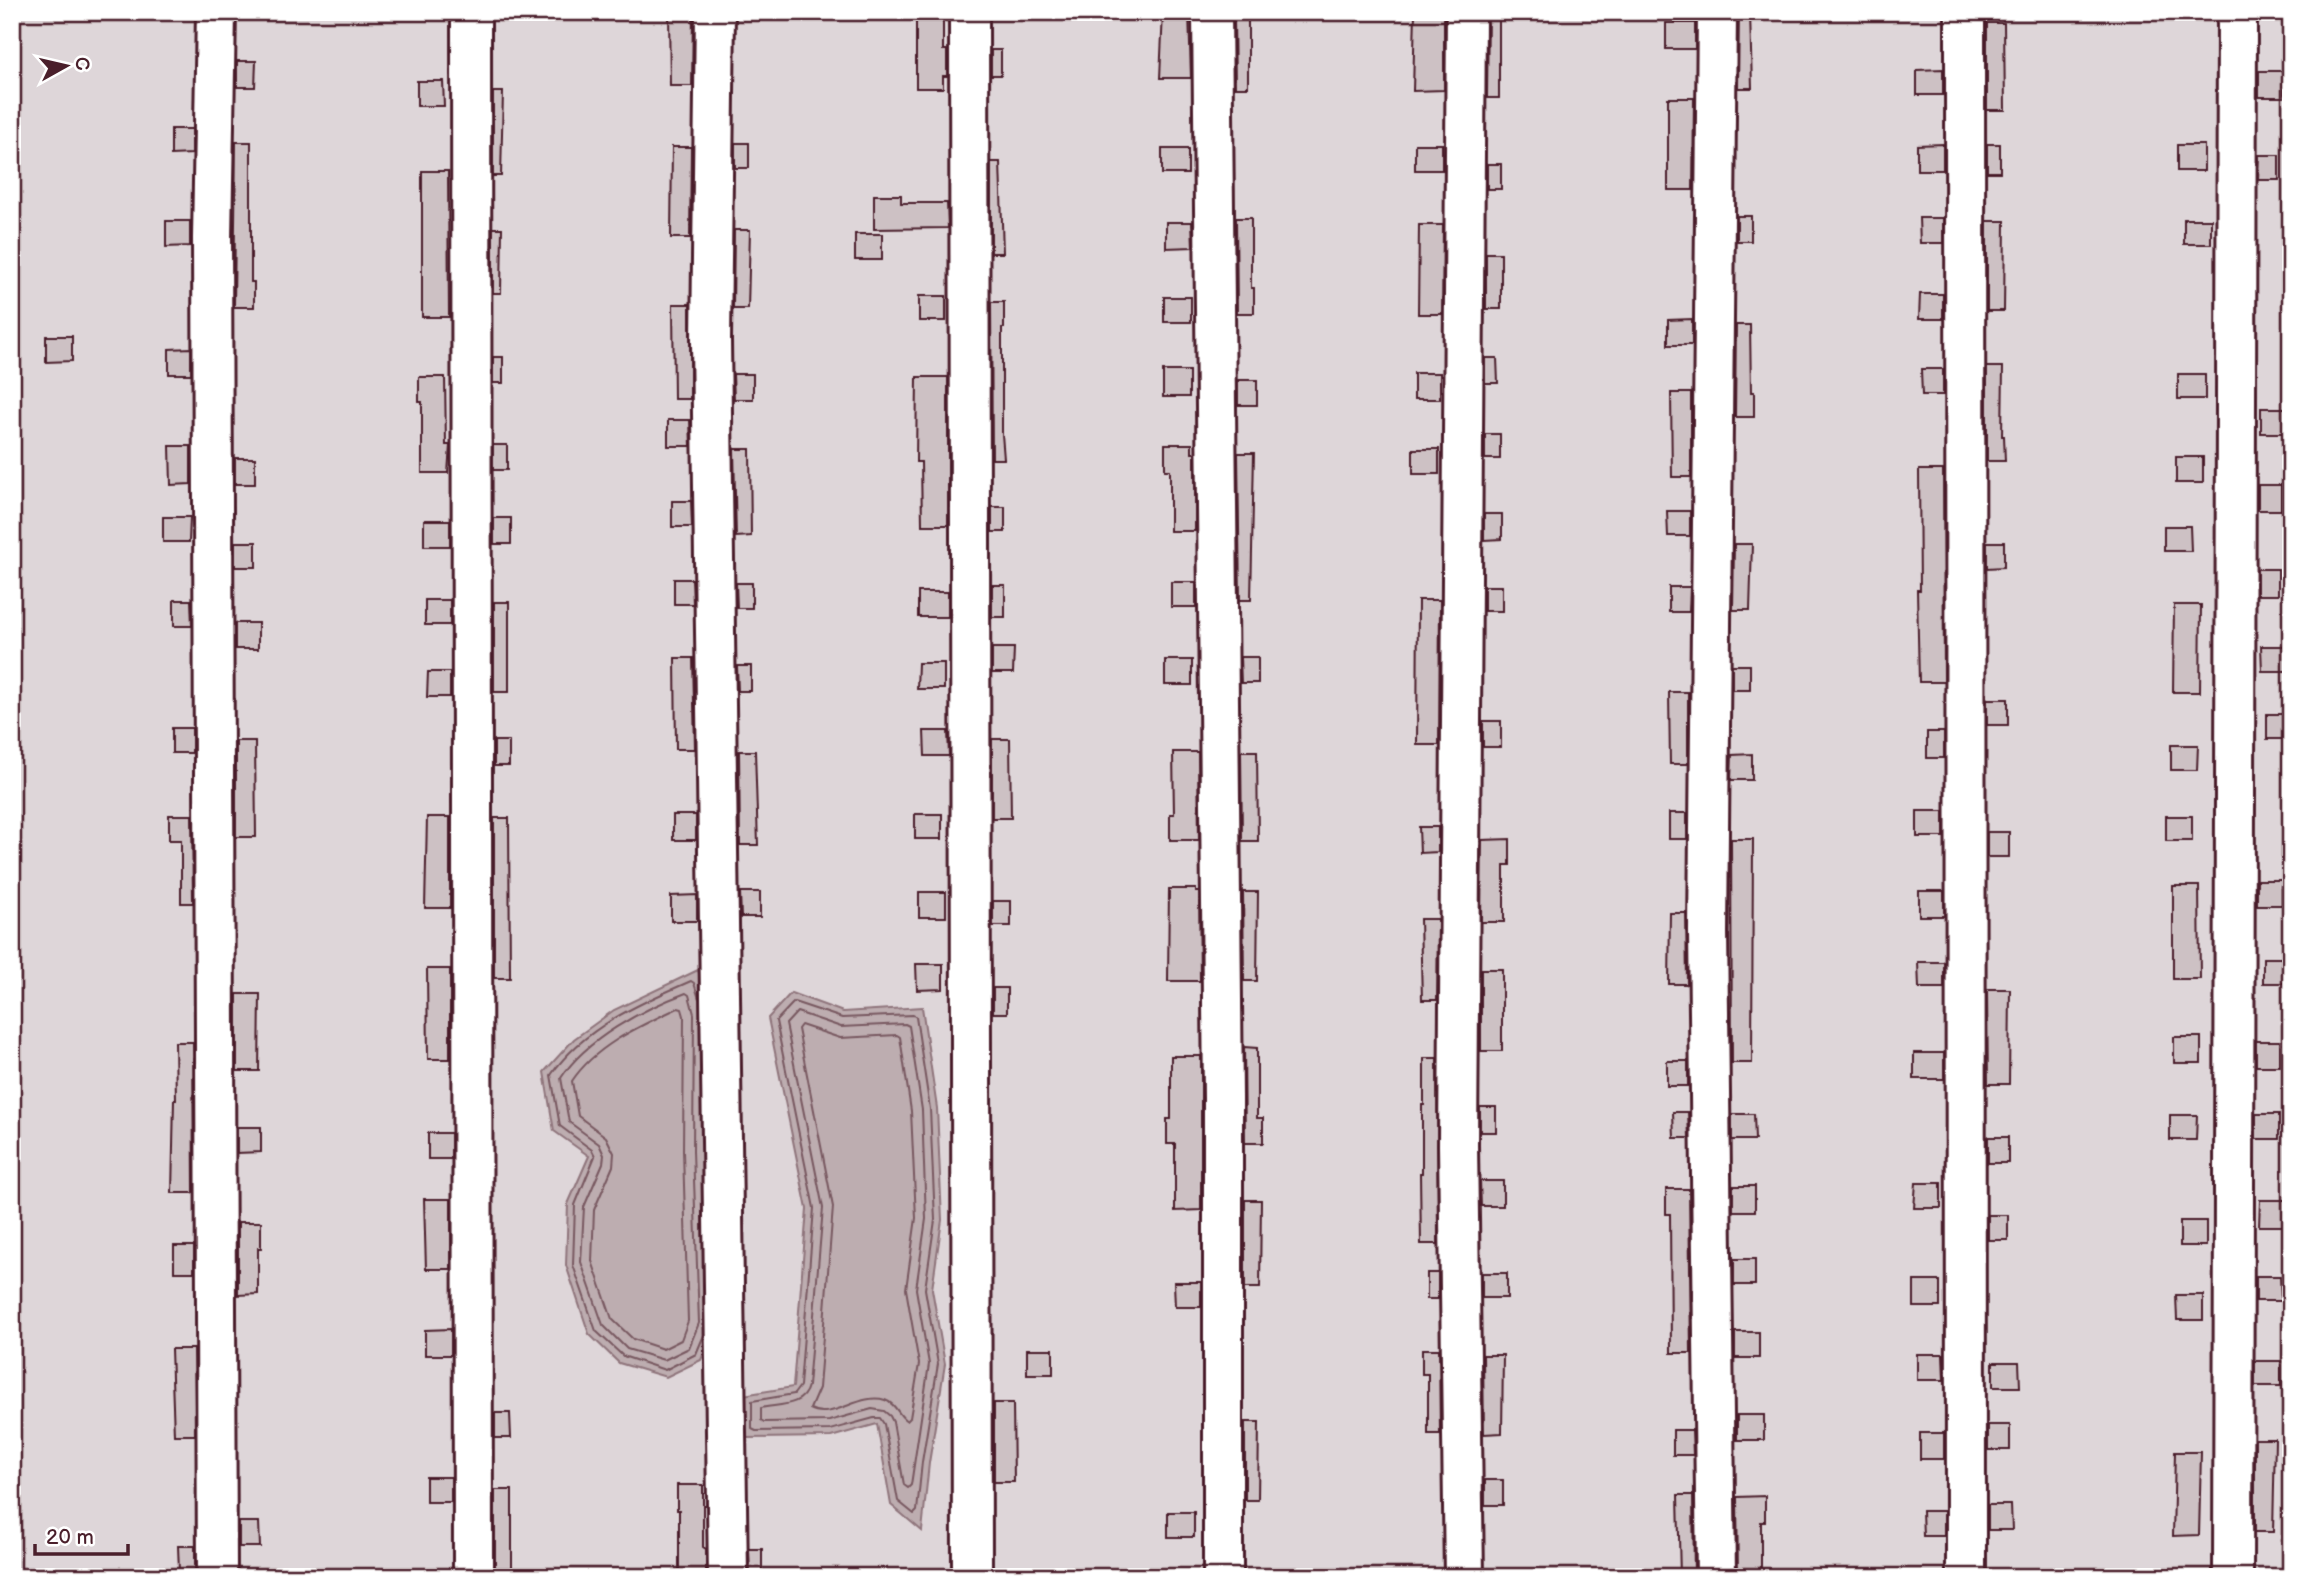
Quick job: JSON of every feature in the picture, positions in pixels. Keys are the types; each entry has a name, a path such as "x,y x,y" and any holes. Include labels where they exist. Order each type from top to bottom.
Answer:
{"lane":[{"path":"216,12 212,252 217,1577"},
{"path":"471,12 473,1577"},
{"path":"715,12 710,341 728,1577"},
{"path":"969,12 972,1577"},
{"path":"1212,12 1223,1098 1223,1577"},
{"path":"1464,1577 1458,1131 1466,12"},
{"path":"1716,1577 1708,932 1717,12"},
{"path":"1965,12 1966,1577"},
{"path":"2233,1577 2237,12"}],"shaded area":[{"path":"12,12 2291,12 2291,1577 12,1577"}],"water":[{"path":"698,970 710,1011 715,1326 701,1360 666,1377 619,1363 589,1334 566,1265 568,1204 589,1156 554,1131 544,1072 574,1039 614,1010"},
{"path":"791,993 843,1012 922,1007 937,1108 942,1220 932,1289 945,1364 929,1463 922,1531 891,1505 877,1424 831,1437 746,1438 743,1395 793,1387 807,1209 768,1018"}],"building":[{"path":"669,12 693,12 692,86 670,86"},
{"path":"916,12 943,12 943,50 947,50 947,76 943,76 943,88 916,88"},
{"path":"1163,12 1189,12 1191,78 1160,78"},
{"path":"1415,12 1444,12 1444,90 1413,91"},
{"path":"1488,12 1499,12 1499,98 1487,98"},
{"path":"1739,12 1750,12 1752,88 1738,88"},
{"path":"1234,17 1248,17 1248,87 1235,87"},
{"path":"1666,23 1695,23 1695,49 1666,49"},
{"path":"1987,23 2004,23 2005,110 1987,110"},
{"path":"991,50 1001,50 1001,75 991,75"},
{"path":"237,61 256,61 255,87 237,87"},
{"path":"1943,69 1943,95 1917,95 1917,70"},
{"path":"2259,71 2284,71 2284,97 2259,97"},
{"path":"417,81 443,81 444,106 417,106"},
{"path":"493,92 503,92 501,176 493,176"},
{"path":"1668,98 1694,98 1693,190 1668,190"},
{"path":"171,129 192,129 192,154 171,155"},
{"path":"236,142 251,142 251,282 254,282 254,307 234,307"},
{"path":"735,143 749,143 749,168 735,168"},
{"path":"1415,144 1442,144 1442,170 1415,170"},
{"path":"1943,144 1943,170 1917,170 1917,145"},
{"path":"1987,144 2000,144 2000,172 1987,172"},
{"path":"2177,145 2204,145 2204,171 2177,171"},
{"path":"672,147 691,147 690,238 671,238"},
{"path":"1162,149 1188,149 1188,174 1162,174"},
{"path":"2259,155 2279,155 2279,180 2258,180"},
{"path":"991,162 1000,162 1003,253 991,253"},
{"path":"1487,164 1501,164 1501,189 1487,189"},
{"path":"422,171 448,171 449,317 422,317"},
{"path":"874,195 901,195 901,203 947,203 948,228 874,229"},
{"path":"1737,216 1751,216 1751,241 1737,241"},
{"path":"1236,218 1251,218 1251,288 1254,288 1254,313 1237,313"},
{"path":"1919,218 1943,218 1943,243 1920,243"},
{"path":"2184,219 2211,219 2211,244 2184,244"},
{"path":"166,221 190,221 190,246 166,247"},
{"path":"1987,221 2005,221 2004,311 1987,311"},
{"path":"1166,222 1192,222 1193,247 1166,248"},
{"path":"1419,225 1443,225 1442,314 1418,314"},
{"path":"493,228 502,228 501,293 493,293"},
{"path":"734,230 750,230 748,309 733,309"},
{"path":"855,234 882,234 882,260 855,260"},
{"path":"1486,253 1501,253 1501,309 1486,309"},
{"path":"1920,294 1943,294 1943,319 1919,319"},
{"path":"919,296 946,296 946,321 919,321"},
{"path":"1164,297 1191,297 1191,322 1164,322"},
{"path":"991,302 1004,302 1004,459 992,459"},
{"path":"673,304 690,304 690,399 674,399"},
{"path":"1692,319 1692,345 1668,345 1668,320"},
{"path":"1736,325 1750,325 1754,417 1735,417"},
{"path":"46,336 72,336 72,361 46,362"},
{"path":"191,348 191,374 169,374 169,349"},
{"path":"493,357 503,357 503,383 493,383"},
{"path":"1485,358 1497,358 1498,383 1485,383"},
{"path":"1987,367 2003,367 2002,436 2005,461 1987,461"},
{"path":"1921,369 1943,369 1943,395 1922,395"},
{"path":"1163,371 1189,371 1189,397 1163,397"},
{"path":"1414,373 1440,373 1440,399 1414,399"},
{"path":"733,374 753,374 753,399 734,399"},
{"path":"2178,374 2205,374 2205,399 2178,399"},
{"path":"419,377 445,377 446,445 450,445 448,473 422,473 422,402 419,402"},
{"path":"917,377 948,377 948,525 922,525 921,462 916,462"},
{"path":"1238,380 1257,380 1257,405 1238,405"},
{"path":"1671,393 1691,393 1691,477 1672,477"},
{"path":"2261,408 2288,408 2288,433 2261,433"},
{"path":"668,420 690,420 691,446 668,446"},
{"path":"1485,434 1500,434 1500,459 1485,459"},
{"path":"1165,444 1192,444 1192,453 1195,453 1195,531 1170,531 1170,470 1165,470"},
{"path":"493,445 507,445 507,470 493,470"},
{"path":"170,446 191,446 191,484 171,485"},
{"path":"734,449 750,449 751,536 736,537"},
{"path":"1413,449 1439,449 1439,474 1413,474"},
{"path":"1238,453 1254,453 1251,600 1240,600"},
{"path":"2176,457 2203,457 2203,483 2176,483"},
{"path":"235,458 255,458 255,484 235,484"},
{"path":"1919,470 1943,470 1944,682 1919,682"},
{"path":"2258,485 2281,485 2281,510 2258,510"},
{"path":"672,501 691,501 692,527 672,527"},
{"path":"992,507 1005,507 1005,532 992,532"},
{"path":"1667,511 1690,511 1690,536 1668,536"},
{"path":"1484,514 1502,514 1502,539 1484,540"},
{"path":"163,517 190,517 189,542 163,542"},
{"path":"494,518 511,518 511,544 494,544"},
{"path":"424,520 450,520 450,546 424,546"},
{"path":"2164,526 2190,526 2191,551 2164,551"},
{"path":"235,542 256,542 256,567 235,567"},
{"path":"1987,542 2004,542 2004,567 1987,568"},
{"path":"1734,544 1752,544 1750,610 1733,610"},
{"path":"2257,569 2278,569 2278,595 2257,595"},
{"path":"674,579 692,579 693,604 674,604"},
{"path":"1171,582 1196,582 1196,607 1171,607"},
{"path":"736,583 752,583 752,608 737,608"},
{"path":"992,585 1005,585 1005,617 992,617"},
{"path":"1484,586 1502,586 1502,611 1484,611"},
{"path":"1669,587 1690,587 1689,612 1669,612"},
{"path":"918,592 948,592 948,617 918,617"},
{"path":"174,600 191,600 192,626 174,626"},
{"path":"425,600 450,600 450,625 425,625"},
{"path":"1418,600 1440,600 1439,745 1417,745"},
{"path":"494,602 509,602 509,692 494,692"},
{"path":"2174,605 2201,605 2200,692 2173,692"},
{"path":"235,623 258,623 258,649 235,649"},
{"path":"2261,646 2288,646 2288,671 2262,671"},
{"path":"992,648 1014,648 1013,673 992,673"},
{"path":"1240,657 1258,657 1258,683 1241,683"},
{"path":"675,658 693,658 695,749 676,749"},
{"path":"1165,660 1192,660 1192,685 1165,685"},
{"path":"918,663 944,663 944,689 917,689"},
{"path":"1732,665 1750,665 1750,690 1732,690"},
{"path":"737,666 751,666 751,691 738,691"},
{"path":"428,672 450,672 450,697 427,697"},
{"path":"1669,692 1688,692 1688,764 1670,764"},
{"path":"1987,699 2008,699 2008,725 1987,725"},
{"path":"2267,714 2291,714 2291,739 2267,739"},
{"path":"1483,721 1501,721 1501,747 1483,747"},
{"path":"172,728 192,728 192,753 172,753"},
{"path":"924,731 948,731 949,756 925,756"},
{"path":"1927,732 1944,732 1944,758 1927,758"},
{"path":"992,739 1010,739 1011,818 992,818"},
{"path":"236,741 255,741 256,837 236,837"},
{"path":"494,741 509,741 509,766 494,766"},
{"path":"2171,745 2198,745 2197,770 2171,770"},
{"path":"739,751 755,751 758,845 740,845"},
{"path":"1241,751 1257,751 1258,841 1242,841"},
{"path":"1173,752 1198,752 1199,840 1170,840 1170,814 1174,814"},
{"path":"1752,754 1752,780 1731,780 1732,755"},
{"path":"1917,811 1944,811 1944,837 1917,837"},
{"path":"1669,813 1687,813 1687,839 1669,839"},
{"path":"915,814 942,814 942,839 915,839"},
{"path":"169,815 192,815 193,903 181,903 181,840 169,840"},
{"path":"673,815 696,815 696,840 673,840"},
{"path":"2166,816 2192,816 2192,841 2166,841"},
{"path":"427,817 450,817 450,908 425,908"},
{"path":"494,818 509,818 510,978 494,978"},
{"path":"1419,827 1438,827 1438,852 1420,853"},
{"path":"1987,832 2009,832 2009,857 1987,857"},
{"path":"1510,839 1510,865 1504,865 1504,922 1481,922 1482,840"},
{"path":"1731,839 1753,839 1752,1063 1732,1063"},
{"path":"2257,880 2282,880 2282,905 2257,905"},
{"path":"2173,886 2199,886 2200,979 2173,979"},
{"path":"1169,889 1196,889 1196,892 1199,892 1200,981 1168,981"},
{"path":"1919,891 1944,891 1944,916 1919,916"},
{"path":"740,892 760,892 760,917 741,917"},
{"path":"919,892 946,892 946,917 919,917"},
{"path":"1243,892 1258,892 1257,981 1244,981"},
{"path":"697,895 697,921 671,921 671,896"},
{"path":"993,901 1011,901 1011,926 993,926"},
{"path":"1670,913 1686,913 1687,984 1669,984"},
{"path":"1420,919 1438,919 1437,1000 1422,1000"},
{"path":"2263,958 2289,958 2289,983 2263,983"},
{"path":"1918,962 1944,962 1944,988 1919,988"},
{"path":"916,964 943,964 943,989 917,990"},
{"path":"427,969 450,969 450,1059 428,1059"},
{"path":"1481,969 1502,969 1502,1051 1481,1051"},
{"path":"993,988 1007,988 1007,1013 993,1013"},
{"path":"1987,989 2010,989 2009,1084 1988,1084"},
{"path":"237,994 260,994 259,1071 237,1071"},
{"path":"2174,1037 2201,1037 2201,1063 2174,1063"},
{"path":"2256,1041 2280,1041 2280,1066 2256,1066"},
{"path":"175,1042 193,1042 194,1193 172,1193 176,1100"},
{"path":"1244,1047 1257,1048 1257,1118 1263,1118 1263,1143 1245,1143"},
{"path":"1914,1053 1944,1053 1944,1079 1914,1079"},
{"path":"1171,1056 1201,1056 1201,1210 1175,1211 1175,1144 1167,1144 1167,1119 1171,1119"},
{"path":"1424,1058 1437,1058 1438,1244 1421,1244 1420,1173"},
{"path":"1667,1061 1688,1061 1688,1086 1667,1086"},
{"path":"1480,1107 1496,1107 1496,1132 1480,1132"},
{"path":"1673,1112 1688,1112 1689,1138 1674,1138"},
{"path":"1732,1114 1754,1114 1755,1140 1732,1140"},
{"path":"2256,1114 2279,1114 2279,1139 2256,1139"},
{"path":"2170,1115 2197,1115 2196,1140 2170,1140"},
{"path":"237,1127 261,1127 261,1152 237,1153"},
{"path":"428,1133 451,1133 451,1159 428,1159"},
{"path":"1988,1137 2008,1137 2008,1163 1988,1163"},
{"path":"1480,1181 1503,1181 1503,1206 1481,1206"},
{"path":"1916,1183 1941,1183 1941,1208 1914,1208"},
{"path":"1733,1186 1755,1186 1755,1211 1733,1211"},
{"path":"1666,1189 1689,1189 1691,1353 1671,1353 1670,1214 1666,1214"},
{"path":"424,1199 451,1199 451,1269 426,1269"},
{"path":"1245,1200 1261,1200 1260,1288 1245,1288"},
{"path":"2260,1200 2286,1200 2286,1226 2259,1226"},
{"path":"1988,1215 2008,1215 2008,1240 1988,1240"},
{"path":"2180,1221 2206,1221 2206,1246 2180,1246"},
{"path":"238,1222 261,1222 258,1294 238,1295"},
{"path":"174,1246 194,1246 194,1272 174,1272"},
{"path":"1734,1259 1755,1259 1755,1285 1734,1285"},
{"path":"1427,1273 1438,1273 1438,1299 1427,1299"},
{"path":"1482,1273 1507,1273 1507,1298 1482,1298"},
{"path":"2256,1276 2280,1276 2281,1301 2256,1301"},
{"path":"1914,1281 1940,1281 1940,1307 1914,1307"},
{"path":"1174,1282 1201,1282 1201,1307 1175,1307"},
{"path":"2176,1295 2203,1295 2203,1320 2177,1320"},
{"path":"451,1329 451,1355 425,1355 425,1330"},
{"path":"1735,1332 1759,1332 1759,1358 1735,1358"},
{"path":"171,1349 194,1349 195,1435 174,1435"},
{"path":"1027,1349 1053,1349 1053,1374 1027,1374"},
{"path":"1422,1349 1439,1349 1440,1434 1428,1434 1428,1374 1422,1374"},
{"path":"1917,1354 1943,1354 1944,1380 1917,1380"},
{"path":"1483,1355 1503,1355 1502,1433 1484,1434"},
{"path":"2255,1361 2281,1361 2281,1386 2255,1386"},
{"path":"1993,1362 2019,1362 2020,1387 1993,1387"},
{"path":"994,1403 1013,1403 1014,1482 994,1482"},
{"path":"495,1413 510,1413 511,1438 495,1438"},
{"path":"1737,1415 1764,1415 1764,1440 1737,1440"},
{"path":"1245,1422 1259,1422 1258,1500 1245,1500"},
{"path":"1988,1425 2010,1425 2010,1450 1988,1450"},
{"path":"1673,1430 1692,1430 1693,1455 1673,1455"},
{"path":"1920,1433 1944,1433 1944,1459 1920,1459"},
{"path":"2255,1439 2275,1439 2273,1532 2255,1532"},
{"path":"2175,1452 2201,1452 2199,1535 2173,1536"},
{"path":"426,1477 451,1477 451,1502 426,1502"},
{"path":"1485,1480 1503,1480 1503,1505 1485,1505"},
{"path":"677,1485 703,1485 703,1547 706,1549 706,1573 679,1573"},
{"path":"495,1490 512,1490 512,1577 495,1577"},
{"path":"1678,1495 1693,1495 1694,1577 1680,1577"},
{"path":"1765,1496 1765,1522 1761,1522 1761,1577 1738,1577 1737,1497"},
{"path":"1988,1505 2011,1505 2012,1530 1988,1530"},
{"path":"1922,1511 1944,1511 1944,1536 1923,1536"},
{"path":"1168,1512 1194,1512 1194,1537 1168,1537"},
{"path":"239,1522 259,1522 260,1547 239,1547"},
{"path":"178,1546 195,1546 195,1571 179,1571"},
{"path":"749,1549 762,1549 762,1574 750,1574"}]}
